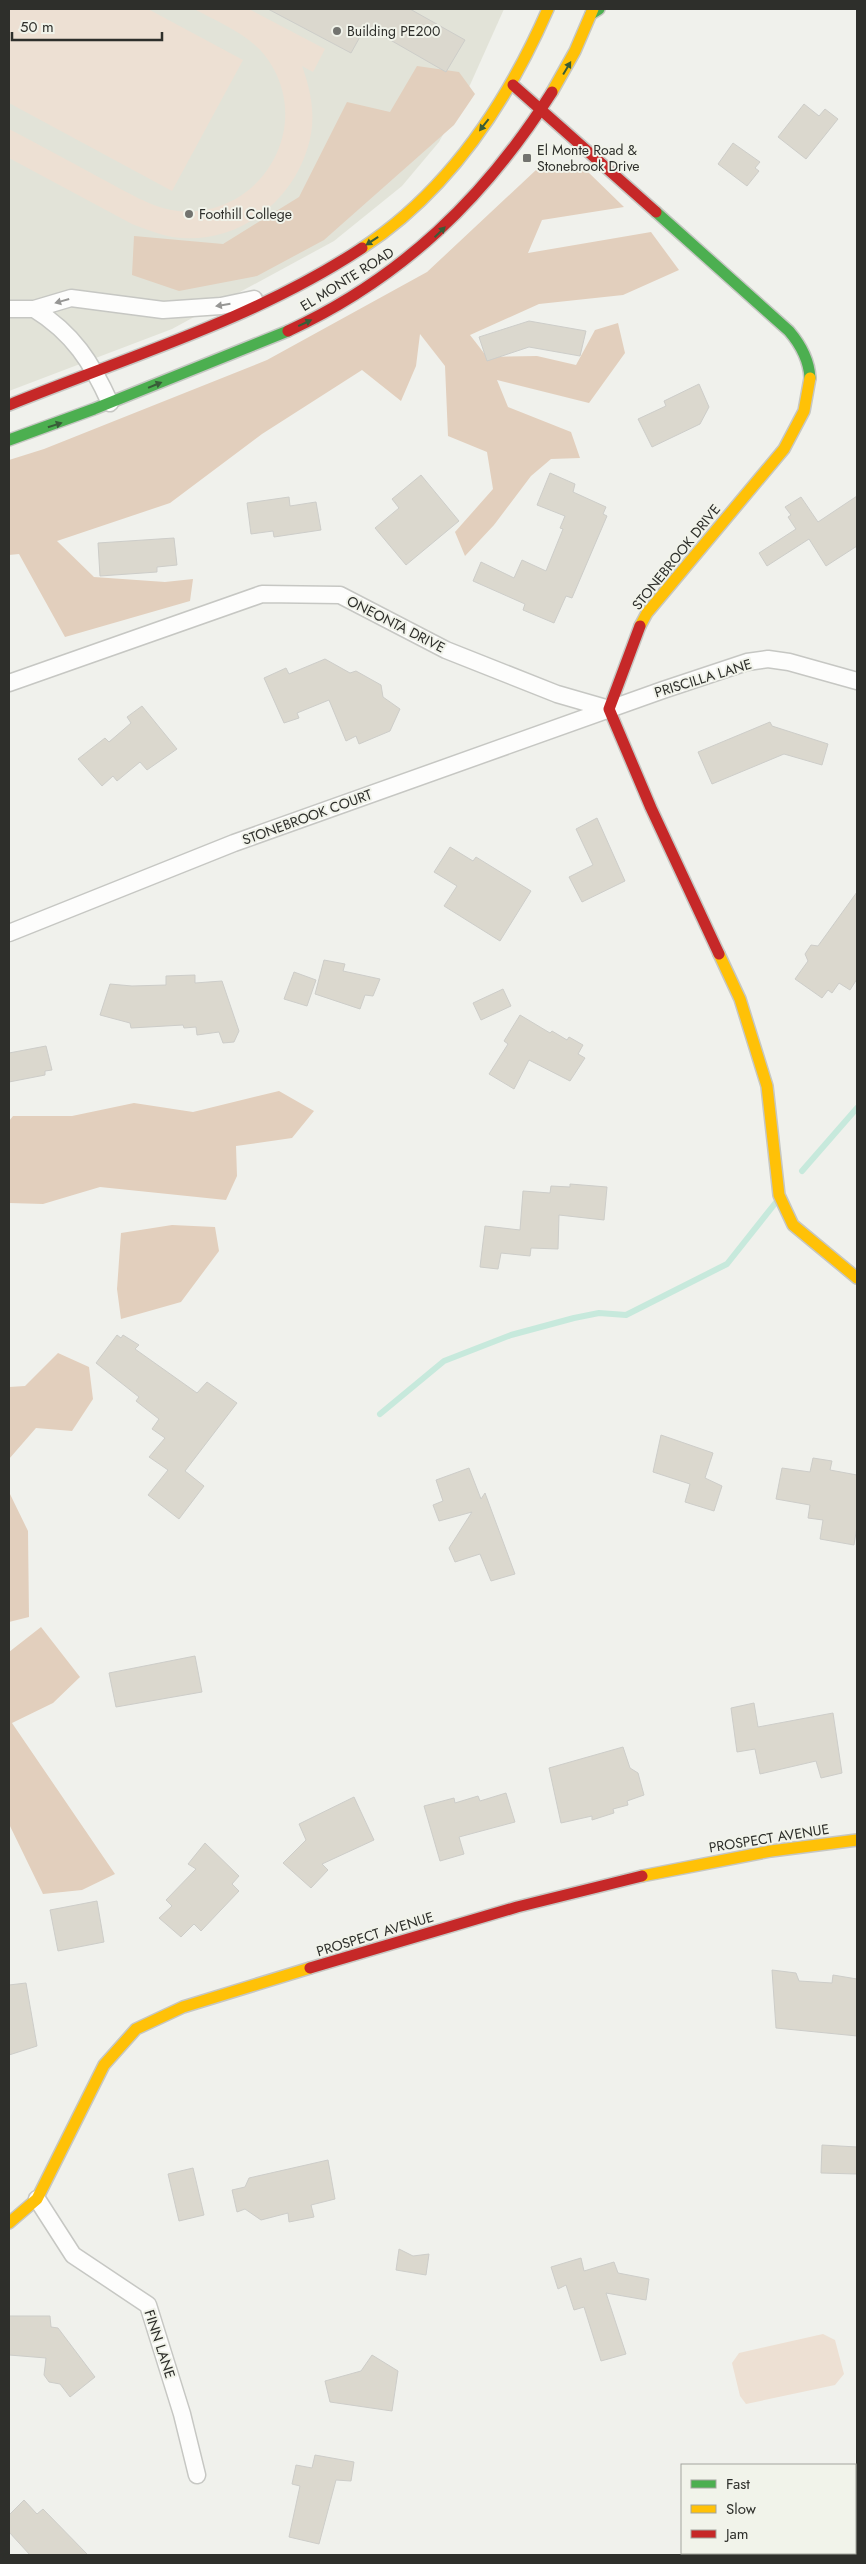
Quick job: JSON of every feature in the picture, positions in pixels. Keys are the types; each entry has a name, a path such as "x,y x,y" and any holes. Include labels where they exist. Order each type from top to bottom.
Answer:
{"street":[{"name":"EL MONTE ROAD","path":"9,405 219,323 262,304 319,274 374,241 443,180 513,86 548,9"},
{"name":"EL MONTE ROAD","path":"9,440 65,422 319,316 396,268 432,239 467,206 497,171 542,110 576,51 594,10"},
{"name":"STONEBROOK DRIVE","path":"513,86 542,110 596,162 778,320 799,343 810,374 808,400 796,432 784,449 647,613 635,636 609,709"},
{"path":"9,309 34,309 72,298 163,310 221,306 278,292 319,274"},
{"path":"34,309 68,336 95,370 110,403"},
{"name":"ONEONTA DRIVE","path":"9,683 262,594 340,595 446,650 557,694 609,709"},
{"name":"PRISCILLA LANE","path":"609,709 747,662 768,659 789,662 857,681"},
{"path":"609,709 651,808 740,999 767,1086 779,1196 785,1211 793,1225 857,1278"},
{"name":"STONEBROOK COURT","path":"9,933 234,843 609,709"},
{"name":"PROSPECT AVENUE","path":"9,2223 37,2199 104,2065 136,2029 183,2007 498,1912 655,1873 820,1844 857,1840"},
{"name":"FINN LANE","path":"37,2199 73,2255 148,2305 182,2414 197,2475"}],"shaded area":[{"name":"Foothill College","path":"9,9 504,9 470,85 439,142 402,186 334,241 172,329 9,391"},
{"path":"9,9 148,9 243,60 172,191 9,103"},
{"path":"194,9 249,9 325,49 313,72 302,66 312,108 311,134 304,157 294,179 279,198 262,214 242,226 220,234 196,238 172,237 132,224 9,158 9,129 139,198 158,206 178,211 206,210 231,201 253,187 269,167 280,144 285,118 283,92 272,66 257,47 238,32"},
{"path":"417,66 459,72 475,94 454,125 324,240 257,276 179,291 132,275 134,236 223,244 299,197 347,102 390,112"},
{"path":"536,170 586,170 624,207 542,220 528,253 651,232 679,270 623,295 539,304 470,335 487,357 537,356 576,365 595,330 618,323 625,353 589,403 497,380 508,407 571,432 580,458 551,459 531,476 494,525 465,556 455,532 493,489 487,452 448,436 445,366 420,334 416,366 401,401 362,370 262,434 170,503 57,541 94,577 165,582 193,579 190,601 65,637 19,554 9,555 9,460 44,449 267,360 427,272"},
{"path":"279,1091 314,1111 292,1138 236,1146 237,1176 226,1200 100,1187 43,1204 9,1203 9,1121 13,1116 72,1116 134,1103 193,1112"},
{"path":"172,1225 215,1227 219,1251 181,1302 121,1319 117,1289 121,1233"},
{"path":"58,1353 89,1367 93,1399 72,1431 36,1428 9,1459 9,1387 25,1386"},
{"path":"9,1492 28,1531 29,1617 9,1622"},
{"path":"41,1627 80,1677 53,1703 12,1723 115,1874 82,1890 43,1894 9,1824 9,1652"},
{"path":"823,2334 835,2340 844,2374 835,2385 746,2404 740,2396 732,2363 739,2353"}],"building":[{"path":"268,9 410,9 465,40 446,72 366,26 351,53"},
{"path":"804,104 819,116 825,109 838,119 806,159 778,137"},
{"path":"733,143 760,162 755,168 759,171 747,186 718,164"},
{"path":"529,321 586,331 580,356 529,347 487,361 479,337"},
{"path":"699,384 709,407 700,424 652,447 638,419 666,406 664,401"},
{"path":"550,473 575,484 573,492 606,507 603,514 607,516 572,598 566,596 554,623 523,610 525,604 473,581 481,562 514,578 522,560 546,571 563,529 560,528 565,516 537,505"},
{"path":"421,475 459,521 406,565 375,528 399,508 392,499"},
{"path":"857,496 857,546 826,566 809,539 767,566 759,553 796,529 788,517 791,515 785,507 801,497 818,522"},
{"path":"289,497 290,506 316,502 321,530 274,537 273,531 251,534 247,503"},
{"path":"174,538 177,565 157,567 157,572 100,576 98,543"},
{"path":"325,659 350,673 356,671 381,685 383,697 400,709 390,731 359,744 356,736 346,741 329,700 297,713 299,718 284,723 264,678 286,668 289,674"},
{"path":"142,706 177,749 147,770 140,762 117,781 113,776 102,786 78,759 105,738 109,742 131,723 127,717"},
{"path":"770,722 772,726 828,744 822,765 784,754 712,784 698,752"},
{"path":"597,818 625,881 582,902 569,877 593,865 576,829"},
{"path":"450,847 473,861 476,857 531,891 500,941 444,906 457,886 434,872"},
{"path":"857,892 857,979 850,990 839,983 832,993 828,990 822,998 795,979 808,961 805,954 811,945 818,946"},
{"path":"324,960 345,964 343,971 380,979 373,996 365,995 360,1009 315,994"},
{"path":"294,972 316,980 307,1006 284,999"},
{"path":"195,975 195,983 222,981 239,1031 234,1042 223,1043 219,1032 197,1035 196,1027 184,1028 183,1025 131,1028 130,1023 100,1015 110,984 132,986 166,985 166,976"},
{"path":"503,989 511,1006 481,1020 473,1003"},
{"path":"520,1015 550,1033 552,1031 567,1040 569,1037 583,1045 578,1054 585,1058 570,1081 529,1060 514,1089 489,1074 508,1044 504,1041"},
{"path":"46,1046 52,1070 45,1071 45,1075 9,1082 9,1053"},
{"path":"570,1184 607,1187 604,1220 559,1215 558,1249 531,1248 530,1256 501,1253 498,1269 480,1267 485,1226 520,1230 523,1191 550,1193 551,1186 570,1187"},
{"path":"117,1335 121,1338 123,1335 139,1345 135,1349 197,1393 207,1382 237,1403 185,1471 204,1486 179,1519 148,1495 168,1470 149,1457 165,1438 152,1429 159,1419 136,1401 139,1397 96,1363"},
{"path":"661,1435 713,1453 705,1478 722,1486 714,1511 685,1502 690,1484 653,1472"},
{"path":"813,1458 832,1461 830,1470 857,1475 857,1526 854,1545 820,1539 823,1520 808,1518 810,1505 776,1499 782,1468 810,1472"},
{"path":"469,1468 481,1499 485,1493 515,1574 491,1581 480,1554 455,1562 449,1548 472,1512 439,1521 433,1505 443,1501 436,1480"},
{"path":"195,1656 202,1692 116,1707 109,1673"},
{"path":"754,1703 758,1727 833,1713 842,1773 821,1778 816,1761 760,1774 755,1749 737,1752 731,1708"},
{"path":"623,1747 630,1768 638,1773 644,1795 627,1801 628,1805 613,1809 614,1813 592,1820 592,1816 561,1823 549,1768"},
{"path":"506,1793 515,1822 459,1837 464,1854 440,1861 424,1806 454,1798 455,1803 478,1796 480,1801"},
{"path":"354,1797 374,1840 322,1864 328,1870 311,1888 283,1863 306,1840 299,1824"},
{"path":"205,1843 239,1876 232,1884 239,1891 201,1931 194,1924 181,1937 159,1918 172,1906 166,1900 196,1869 188,1864"},
{"path":"97,1901 104,1942 58,1951 50,1910"},
{"path":"772,1970 796,1973 799,1981 832,1983 833,1975 857,1979 857,2036 776,2028"},
{"path":"26,1983 37,2046 9,2055 9,1985"},
{"path":"822,2145 857,2147 857,2174 821,2173"},
{"path":"328,2160 335,2199 311,2205 314,2217 289,2222 288,2213 261,2220 245,2209 237,2212 232,2190 245,2187 249,2178"},
{"path":"193,2168 204,2215 179,2221 168,2174"},
{"path":"399,2249 413,2256 429,2254 426,2275 396,2270"},
{"path":"581,2258 584,2271 614,2262 618,2273 649,2279 646,2300 606,2293 626,2354 601,2361 584,2307 574,2310 566,2285 558,2289 551,2267"},
{"path":"9,2316 50,2316 51,2327 58,2328 95,2377 70,2397 60,2384 49,2382 44,2375 46,2358 9,2355"},
{"path":"372,2355 398,2371 392,2411 330,2402 325,2381 361,2371"},
{"path":"315,2455 354,2462 351,2481 336,2480 319,2544 289,2537 300,2486 292,2484 296,2465 312,2468"},
{"path":"24,2500 37,2514 43,2509 88,2555 30,2555 9,2532 9,2515"}],"waterway":[{"path":"802,1171 857,1108"},
{"path":"380,1414 444,1361 511,1335 574,1318 599,1313 626,1315 727,1264 777,1201"}],"traffic: fast":[{"path":"591,14 599,9"},
{"path":"656,212 789,331 804,353 810,378"},
{"path":"9,440 94,409 288,331"}],"traffic: slow":[{"path":"362,248 422,200 472,142 514,78 548,9"},
{"path":"552,92 575,51 593,9"},
{"path":"640,626 647,613 784,449 804,411 810,378"},
{"path":"719,954 740,999 767,1086 779,1195 793,1225 857,1278"},
{"path":"642,1876 771,1851 857,1840"},
{"path":"9,2223 37,2199 104,2065 136,2029 183,2007 310,1968"}],"traffic: jam":[{"path":"513,85 656,212"},
{"path":"288,331 329,310 368,286 404,260 438,231 499,167 552,92"},
{"path":"9,405 234,316 278,296 362,248"},
{"path":"640,626 609,709 651,808 719,954"},
{"path":"310,1968 517,1907 642,1876"}],"place":[{"name":"Building PE200","path":"337,31"},
{"name":"El Monte Road & Stonebrook Drive","path":"527,158"},
{"name":"Foothill College","path":"189,214"}]}
